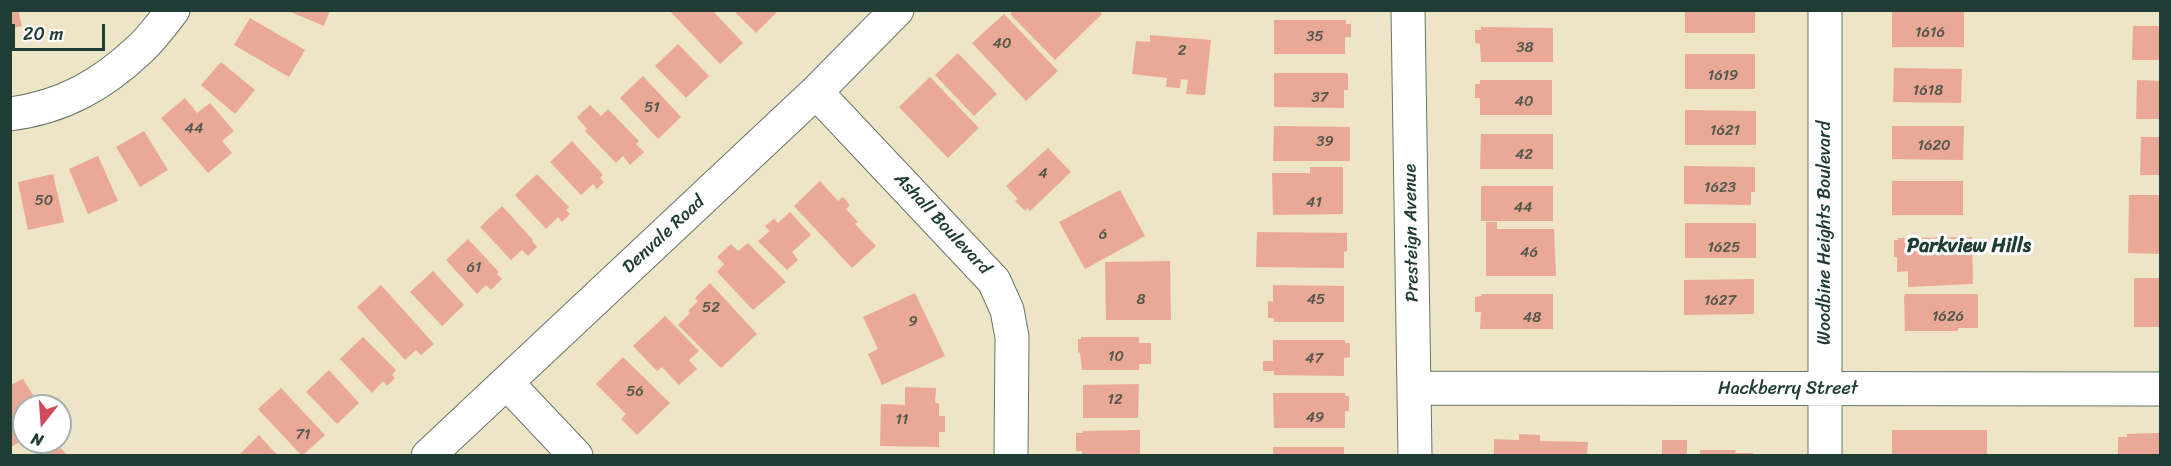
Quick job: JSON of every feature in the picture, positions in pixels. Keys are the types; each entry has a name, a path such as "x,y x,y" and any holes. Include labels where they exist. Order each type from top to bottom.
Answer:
{"street":[{"path":"10,114 38,110 91,89 141,49 173,10"},
{"name":"Denvale Road","path":"428,456 816,92 897,10"},
{"name":"Presteign Avenue","path":"1408,10 1415,456"},
{"name":"Woodbine Heights Boulevard","path":"1825,10 1825,456"},
{"name":"Ashall Boulevard","path":"816,92 994,281 1007,310 1012,337 1011,456"},
{"path":"507,383 576,456"},
{"name":"Hackberry Street","path":"1415,388 2160,389"}],"building":[{"path":"10,10 18,10 22,26 10,29"},
{"path":"286,10 330,10 324,26"},
{"path":"669,10 712,10 743,43 720,64"},
{"path":"733,10 779,10 756,33"},
{"path":"1014,10 1099,10 1102,14 1055,60 1010,14"},
{"path":"1685,10 1755,10 1755,33 1685,33"},
{"path":"1892,12 1964,12 1964,47 1892,47"},
{"path":"1004,14 1058,71 1026,101 972,43"},
{"path":"250,18 305,50 289,77 234,45"},
{"path":"1274,20 1346,20 1346,24 1351,24 1351,37 1345,37 1345,54 1274,54"},
{"path":"2133,26 2160,26 2160,60 2132,60"},
{"path":"1481,27 1553,28 1553,62 1481,62 1480,44 1475,43 1475,30 1481,30"},
{"path":"1150,35 1211,40 1205,95 1186,94 1188,80 1181,79 1180,88 1166,87 1167,78 1132,74 1136,41 1150,42"},
{"path":"678,44 709,76 686,98 655,66"},
{"path":"958,53 997,94 974,116 935,75"},
{"path":"1685,54 1755,54 1755,89 1685,89"},
{"path":"221,62 255,90 235,114 201,85"},
{"path":"1894,68 1962,69 1961,103 1893,102"},
{"path":"1274,73 1348,74 1348,90 1344,90 1344,108 1274,107"},
{"path":"643,76 681,117 658,139 620,98"},
{"path":"930,77 979,128 948,158 899,107"},
{"path":"1480,80 1552,80 1552,115 1480,115 1480,98 1475,98 1475,84 1480,84"},
{"path":"2137,80 2160,81 2160,119 2136,119"},
{"path":"185,98 197,113 210,103 234,131 222,141 232,153 208,173 161,118"},
{"path":"590,105 601,116 608,109 639,141 636,144 644,152 630,165 623,156 616,163 585,131 587,129 577,117"},
{"path":"1685,110 1756,111 1756,145 1685,145"},
{"path":"1274,126 1350,127 1350,161 1273,161"},
{"path":"1892,126 1964,126 1963,160 1892,159"},
{"path":"144,131 168,170 140,187 116,147"},
{"path":"1481,134 1553,134 1553,169 1480,169"},
{"path":"2141,137 2160,137 2160,175 2140,175"},
{"path":"572,141 603,175 600,178 604,182 597,189 593,184 581,195 550,162"},
{"path":"1048,148 1071,172 1030,211 1027,208 1025,211 1015,201 1018,199 1006,186"},
{"path":"98,156 118,201 88,214 69,169"},
{"path":"1684,166 1755,167 1755,192 1751,192 1751,205 1684,204"},
{"path":"1310,167 1343,167 1343,214 1273,215 1272,173 1310,173"},
{"path":"53,174 64,222 28,230 18,182"},
{"path":"537,174 569,207 566,210 570,214 562,222 558,217 546,229 515,195"},
{"path":"820,181 838,201 843,197 850,205 846,209 858,222 855,224 876,246 852,268 794,206"},
{"path":"1892,181 1963,181 1963,215 1892,215"},
{"path":"1481,186 1553,186 1553,221 1481,221"},
{"path":"1120,190 1145,236 1085,269 1059,222"},
{"path":"2129,195 2160,195 2160,254 2128,253"},
{"path":"502,206 537,247 528,256 522,250 511,260 480,227"},
{"path":"790,212 811,235 792,252 798,260 787,270 758,241 770,231 765,226 774,219 778,223"},
{"path":"1486,222 1497,222 1497,229 1554,229 1556,276 1486,276"},
{"path":"1685,223 1756,223 1756,258 1685,258"},
{"path":"1257,232 1347,233 1344,268 1256,267"},
{"path":"1972,237 1973,284 1908,287 1908,271 1897,272 1894,240 1898,238"},
{"path":"468,239 499,272 497,274 502,279 491,290 486,285 477,294 446,260"},
{"path":"748,243 786,282 753,310 717,272 724,264 717,257 731,244 738,251"},
{"path":"1170,261 1171,320 1106,320 1105,262"},
{"path":"433,271 464,305 442,326 410,292"},
{"path":"2134,278 2160,278 2160,327 2134,327"},
{"path":"1754,279 1754,314 1684,315 1684,280"},
{"path":"710,283 757,334 721,368 678,325 698,301 695,298"},
{"path":"381,285 434,344 421,355 416,350 405,360 357,307"},
{"path":"1273,285 1344,286 1344,322 1274,322 1274,318 1268,318 1268,301 1273,302"},
{"path":"915,293 945,356 882,385 868,354 878,349 863,317"},
{"path":"1481,294 1553,294 1553,329 1480,329 1481,312 1475,312 1475,297 1482,296"},
{"path":"1906,294 1978,294 1978,328 1958,328 1958,331 1905,331 1904,296"},
{"path":"665,316 699,351 689,360 697,369 679,385 662,367 657,371 633,346"},
{"path":"363,337 396,370 392,375 395,378 387,386 383,381 372,393 340,359"},
{"path":"1081,337 1139,337 1139,343 1151,343 1151,364 1139,364 1139,370 1082,370 1080,352 1078,353 1078,339"},
{"path":"1273,340 1345,340 1345,343 1350,343 1350,357 1344,358 1344,376 1274,375 1274,371 1263,371 1263,361 1273,361"},
{"path":"623,357 670,403 637,435 621,419 626,414 596,384"},
{"path":"329,370 359,403 337,424 306,392"},
{"path":"23,379 32,394 12,394 12,447 10,448 10,385"},
{"path":"1139,384 1138,418 1083,418 1083,385"},
{"path":"905,387 936,388 935,403 939,403 939,416 945,416 945,432 939,432 939,447 880,446 881,404 905,405"},
{"path":"281,388 325,435 302,456 258,409"},
{"path":"1273,393 1345,393 1345,396 1349,396 1349,411 1345,411 1345,428 1274,428"},
{"path":"1140,430 1140,456 1082,456 1082,451 1076,451 1076,433"},
{"path":"1892,430 1987,430 1987,456 1892,456"},
{"path":"2160,433 2160,456 2118,456 2118,437 2127,437 2127,434"},
{"path":"1519,434 1540,435 1540,441 1588,442 1587,456 1494,456 1494,439 1519,440"},
{"path":"259,435 278,456 238,456"},
{"path":"1662,440 1687,440 1687,456 1662,456"},
{"path":"1273,447 1344,447 1344,456 1273,456"},
{"path":"1700,450 1736,450 1735,453 1753,453 1753,456 1700,456"},
{"path":"36,454 66,454 68,456 34,456"}],"district":[{"name":"Parkview Hills","path":"1969,247"}]}
